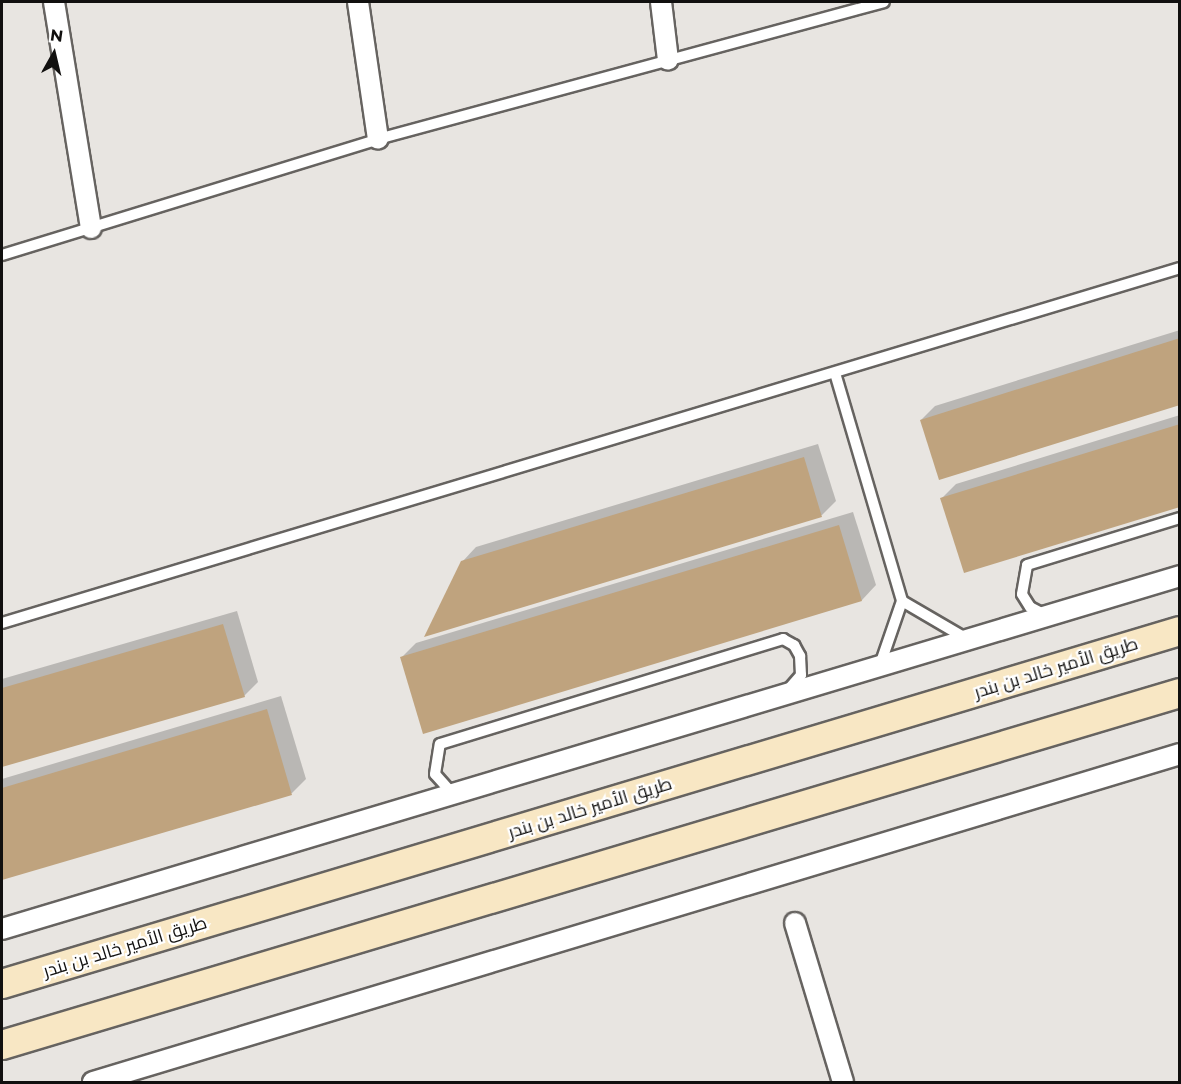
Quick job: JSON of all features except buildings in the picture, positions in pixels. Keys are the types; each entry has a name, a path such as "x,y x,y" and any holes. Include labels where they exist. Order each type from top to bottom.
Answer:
{"main road":[{"name":"طريق الأمير خالد بن بندر","path":"2,984 1179,631"},
{"path":"2,1045 1179,693"}],"street":[{"path":"54,2 91,228"},
{"path":"358,2 378,139"},
{"path":"661,2 668,60"},
{"path":"2,929 1179,576"},
{"path":"93,1083 1179,754"},
{"path":"795,923 843,1083"}],"lane":[{"path":"2,255 378,139 884,2"},
{"path":"2,623 1179,268"},
{"path":"835,373 902,601 880,665"},
{"path":"1047,616 1030,607 1022,594 1027,565 1179,518"},
{"path":"902,601 967,640"},
{"path":"452,793 435,774 440,744 783,639 794,645 801,675 784,694"}]}
